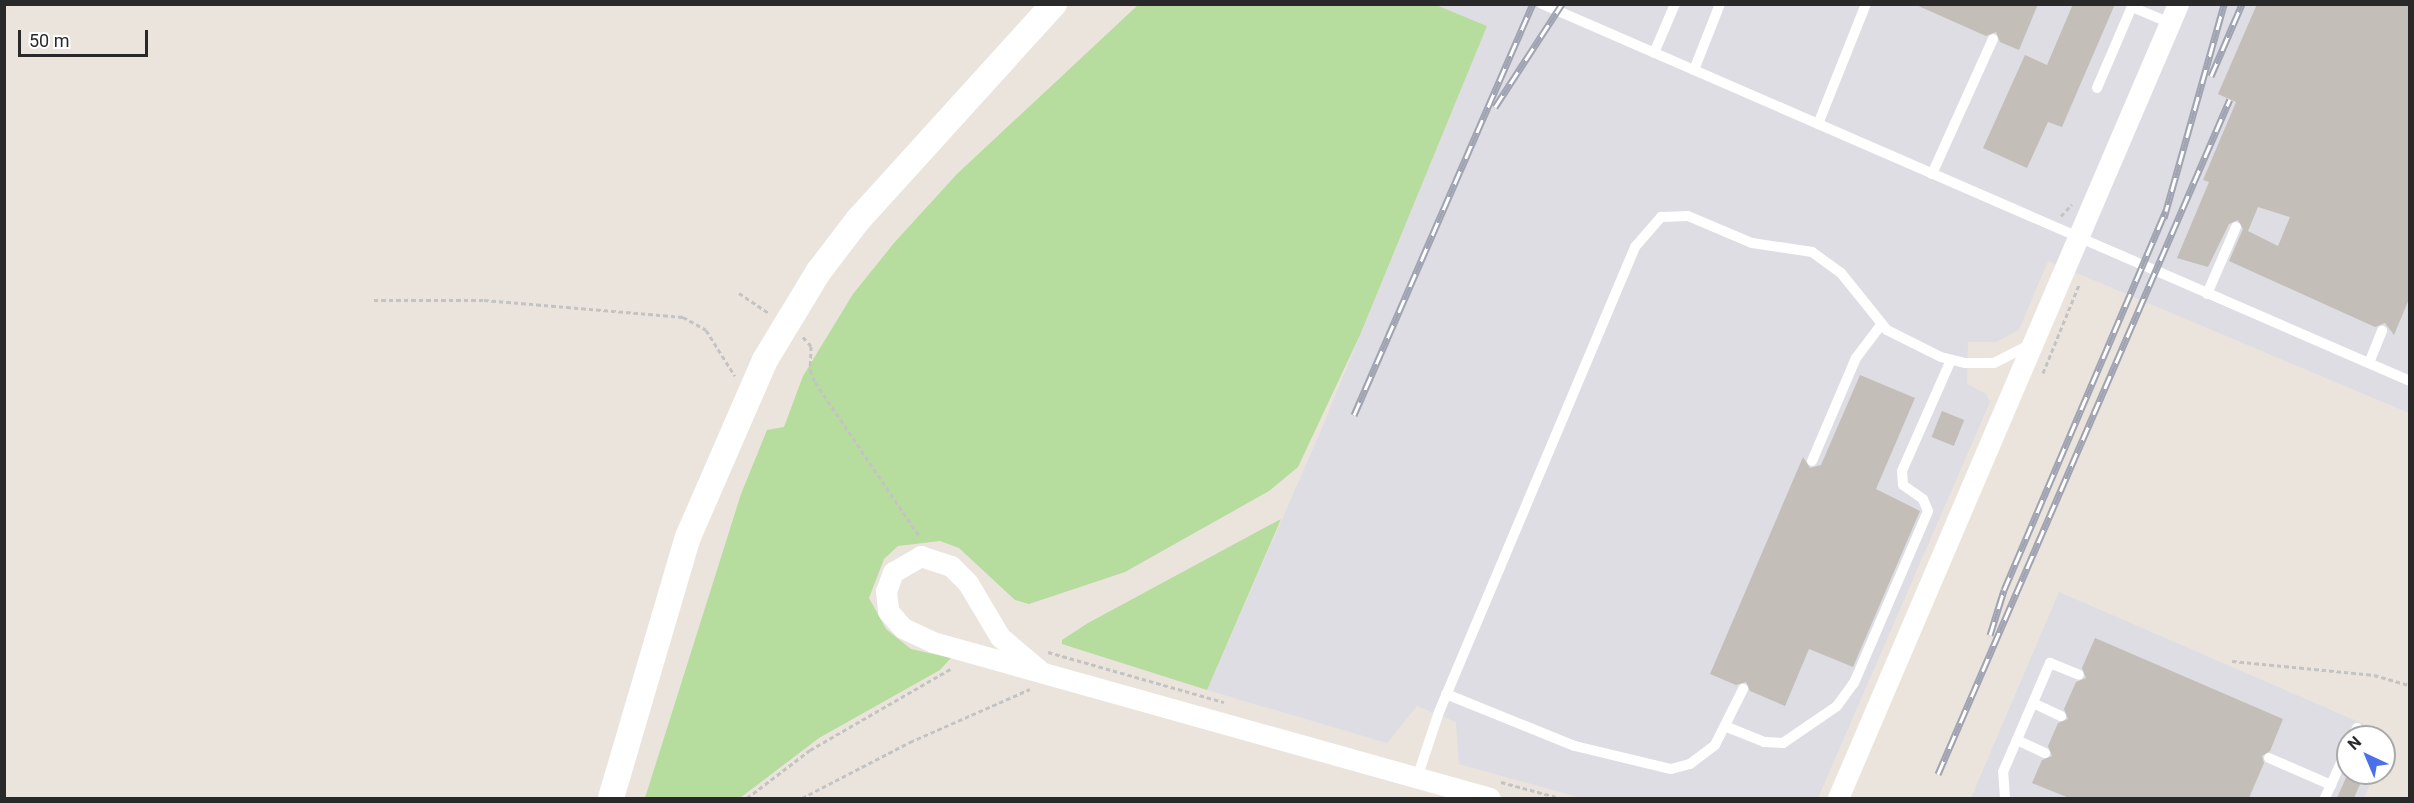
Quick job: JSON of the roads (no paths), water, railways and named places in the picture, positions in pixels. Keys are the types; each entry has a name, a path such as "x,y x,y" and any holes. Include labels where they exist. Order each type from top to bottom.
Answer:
{"street":[{"path":"610,798 688,537 780,319 876,197 1054,4"},
{"path":"1838,798 2174,14"},
{"path":"1045,661 970,653 916,636 888,611 886,591 893,572 910,559 932,556 960,573 1000,638 1045,661 1418,778 1490,798"}],"lane":[{"path":"1542,4 2409,381"},
{"path":"1654,53 1675,4"},
{"path":"1694,70 1720,4"},
{"path":"1818,124 1866,4"},
{"path":"2097,88 2132,6 2174,14"},
{"path":"1932,174 1993,39"},
{"path":"1418,778 1446,694 1635,247 1652,225 1661,218 1688,216 1752,243 1812,252 1841,273 1881,325 1951,360 1994,363 2032,343"},
{"path":"2208,294 2236,227"},
{"path":"1812,461 1853,363 1881,325"},
{"path":"2368,363 2382,330"},
{"path":"1727,727 1764,742 1783,743 1837,706 1854,683 1928,511 1923,499 1903,485 1902,471 1951,360"},
{"path":"2006,798 2002,772 2050,663 2079,675"},
{"path":"1446,694 1575,746 1655,768 1690,764 1708,752 1727,727 1743,689"},
{"path":"2033,704 2061,716"},
{"path":"2017,740 2045,753"},
{"path":"2268,758 2331,785"},
{"path":"2325,798 2336,774"}],"railway":[{"path":"1354,415 1533,4"},
{"path":"1495,107 1562,4"},
{"path":"2164,218 2224,4"},
{"path":"2211,76 2242,4"},
{"path":"1938,774 2230,99"},
{"path":"1990,635 2004,590 2166,211"}]}
